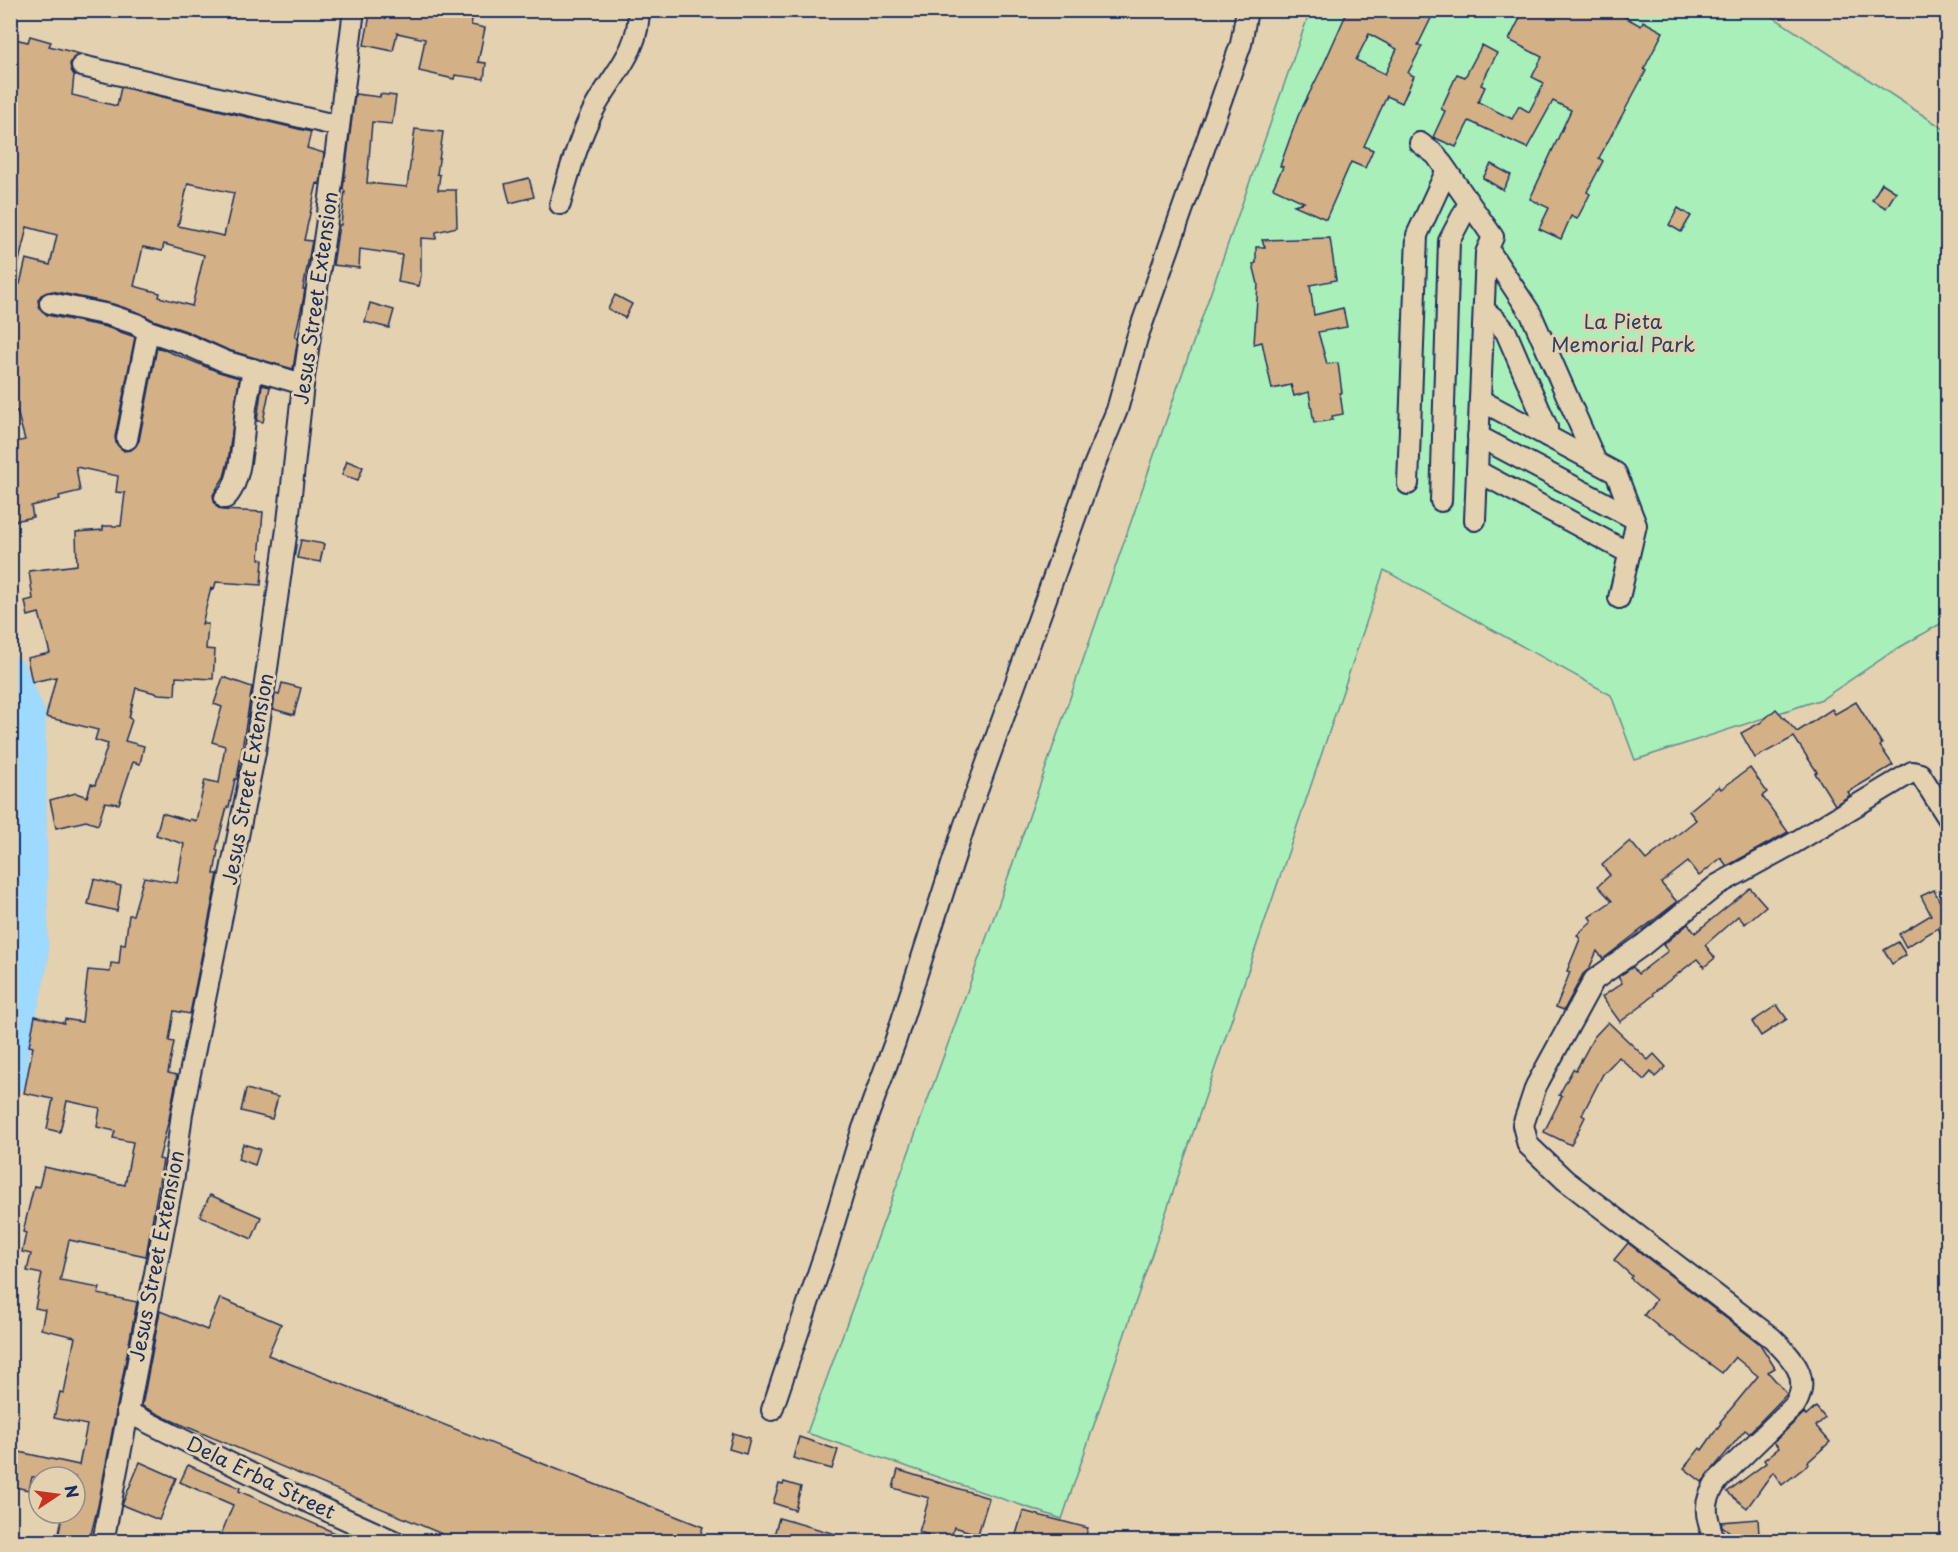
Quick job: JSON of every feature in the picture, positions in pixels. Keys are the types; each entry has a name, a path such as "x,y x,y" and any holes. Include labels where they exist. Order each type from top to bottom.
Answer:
{"street":[{"name":"Jesus Street Extension","path":"103,1542 174,1176 182,1113 255,752 288,522 303,384 354,10"},
{"path":"560,204 567,176 592,112 636,39 638,10"},
{"path":"772,1410 825,1253 861,1134 895,1042 964,827 1091,473 1117,410 1137,339 1241,44 1247,10"},
{"path":"82,66 339,126"},
{"path":"1420,143 1436,155 1493,237 1488,249 1484,310 1475,520"},
{"path":"1408,484 1417,235 1446,172"},
{"path":"1441,501 1449,241 1469,203"},
{"path":"1488,249 1531,314 1596,462"},
{"path":"50,303 110,315 224,361 303,384"},
{"path":"1484,310 1506,332 1547,427 1547,436"},
{"path":"127,438 148,331"},
{"path":"1481,366 1506,414"},
{"path":"225,498 230,495 238,472 253,369"},
{"path":"1480,400 1616,472 1636,525 1619,598"},
{"path":"1478,436 1634,518"},
{"path":"1477,471 1629,553"},
{"path":"1715,1542 1707,1517 1710,1492 1718,1480 1795,1405 1802,1388 1802,1381 1796,1366 1790,1356 1772,1338 1566,1180 1528,1145 1523,1125 1536,1086 1594,980 1717,885 1794,843 1912,771 1920,774 1947,818"},
{"name":"Dela Erba Street","path":"127,1412 306,1501 396,1542"}],"green space":[{"name":"La Pieta Memorial Park","path":"1310,11 1764,11 1947,131 1947,620 1895,650 1822,699 1635,760 1611,695 1384,570 1062,1519 807,1433 999,903"}],"building":[{"path":"371,10 474,10 471,25 485,28 478,62 486,63 484,79 455,75 454,79 419,71 425,39 397,33 393,51 364,45"},
{"path":"1348,10 1435,10 1418,45 1422,46 1408,73 1414,76 1402,103 1387,96 1364,146 1373,150 1365,168 1351,162 1326,219 1294,205 1304,202 1273,188 1283,167 1280,166 1298,116","holes":["1369,34 1397,49 1385,74 1356,60"]},
{"path":"1524,10 1612,10 1641,26 1643,21 1663,32 1644,69 1646,71 1599,158 1603,161 1587,192 1590,194 1577,219 1571,216 1561,239 1539,229 1549,208 1530,199 1571,110 1553,101 1527,148 1469,121 1456,147 1433,137 1445,111 1441,109 1457,74 1465,77 1482,45 1497,53 1481,85 1485,87 1478,102 1512,119 1519,106 1529,112 1544,83 1532,77 1542,57 1509,40"},
{"path":"30,36 51,42 49,46 80,54 73,58 70,64 74,75 72,95 117,106 121,87 311,132 307,148 324,153 320,184 317,183 304,240 312,241 295,337 298,337 293,369 228,350 186,331 113,304 52,291 41,295 38,300 39,307 47,315 106,327 135,337 115,437 116,443 124,451 131,450 139,441 157,347 239,378 228,462 224,477 213,495 214,501 222,510 263,512 259,559 263,560 261,585 216,582 214,589 211,588 202,624 208,624 206,649 215,650 213,679 176,677 175,695 159,694 136,688 129,718 132,720 125,741 144,746 140,764 133,762 119,804 105,802 98,825 86,821 56,828 50,800 76,793 87,797 91,784 95,785 108,744 95,740 98,730 46,717 56,677 32,682 27,658 50,653 39,613 28,616 25,601 33,599 29,571 77,565 76,532 103,530 103,526 121,526 125,493 116,492 118,476 76,467 80,491 31,506 33,517 10,522 10,443 25,440 17,411 10,411 10,282 20,284 26,259 50,265 57,235 27,227 16,274 10,274 10,220 18,190 10,188 10,38 28,42","holes":["188,183 234,193 224,236 178,226","164,244 204,255 192,306 159,297 160,293 134,286 143,247 162,251"]},
{"path":"355,94 396,96 392,124 372,122 367,183 407,187 415,129 443,132 437,174 440,175 438,190 456,190 457,227 436,232 436,239 421,238 419,286 398,282 402,255 360,249 359,268 333,265 339,225 341,225 345,191 343,189"},
{"path":"1491,164 1511,175 1503,190 1483,178"},
{"path":"529,178 534,197 510,203 505,184"},
{"path":"1882,183 1896,192 1886,208 1872,200"},
{"path":"1678,208 1691,216 1681,232 1669,225"},
{"path":"1330,238 1336,280 1310,285 1314,315 1343,308 1347,327 1318,332 1327,364 1338,363 1343,414 1332,416 1333,420 1314,423 1309,392 1294,396 1291,385 1272,389 1262,342 1254,344 1258,284 1253,264 1256,263 1256,247 1265,247 1262,240"},
{"path":"615,295 632,304 625,318 608,309"},
{"path":"370,303 394,310 389,328 365,322"},
{"path":"262,385 270,387 263,422 257,421"},
{"path":"347,461 363,467 358,480 342,475"},
{"path":"301,540 324,544 320,562 297,558"},
{"path":"223,677 252,687 237,779 235,779 216,850 218,851 214,874 218,874 190,1014 174,1011 169,1041 174,1042 168,1073 177,1075 159,1159 163,1160 146,1256 69,1240 60,1281 100,1288 98,1294 137,1302 89,1542 57,1542 61,1525 87,1525 87,1465 79,1465 87,1425 54,1418 60,1392 64,1393 75,1337 41,1329 45,1310 35,1308 42,1274 27,1271 31,1254 22,1252 26,1233 23,1232 34,1186 39,1187 44,1167 125,1185 133,1142 113,1138 115,1131 97,1127 100,1108 67,1101 60,1132 47,1129 53,1099 24,1093 33,1047 29,1046 35,1016 64,1023 65,1019 82,1022 88,970 110,972 111,963 119,964 121,944 125,945 129,915 133,915 144,877 177,883 184,844 156,835 162,813 196,821 205,780 219,783 225,746 212,742 222,707 214,704"},
{"path":"282,683 301,688 294,715 273,709 275,694 279,695"},
{"path":"1856,702 1893,765 1848,792 1850,795 1835,805 1794,737 1755,758 1741,733 1760,723 1776,709 1797,732 1832,709 1835,714"},
{"path":"1750,768 1767,792 1762,796 1788,832 1727,866 1721,858 1699,876 1688,862 1661,883 1677,902 1603,959 1597,951 1589,969 1583,974 1564,1010 1556,1007 1580,939 1577,935 1592,921 1589,917 1612,901 1598,886 1610,875 1602,865 1630,841 1646,860 1696,820 1689,811 1719,786 1721,789"},
{"path":"94,879 121,886 117,911 88,904"},
{"path":"1750,888 1766,906 1745,924 1738,916 1705,945 1715,958 1704,967 1697,959 1620,1022 1602,997 1622,983 1618,977 1633,967 1638,974 1668,951 1663,945 1688,924 1695,933"},
{"path":"1934,890 1947,916 1947,943 1938,928 1906,947 1899,934 1931,915 1921,896"},
{"path":"1898,942 1906,955 1892,964 1884,950"},
{"path":"1777,1005 1787,1019 1761,1036 1752,1022"},
{"path":"1608,1022 1648,1060 1654,1054 1666,1067 1655,1077 1651,1072 1644,1080 1619,1057 1603,1074 1582,1115 1585,1117 1571,1145 1544,1132 1562,1096 1559,1095 1573,1069 1576,1070 1594,1037"},
{"path":"246,1089 278,1097 272,1119 241,1111"},
{"path":"243,1144 260,1149 255,1165 238,1159"},
{"path":"210,1195 261,1217 252,1239 200,1216"},
{"path":"1628,1243 1760,1344 1775,1368 1768,1372 1787,1394 1749,1433 1745,1430 1702,1482 1684,1468 1700,1448 1702,1450 1720,1422 1758,1376 1735,1357 1722,1373 1644,1315 1656,1300 1630,1278 1632,1276 1614,1260"},
{"path":"220,1298 281,1324 268,1355 703,1527 698,1542 461,1542 142,1406 160,1311 207,1330"},
{"path":"1816,1407 1825,1418 1816,1426 1830,1442 1808,1462 1809,1464 1782,1485 1773,1472 1747,1508 1727,1492 1766,1463 1764,1460 1779,1448 1774,1442 1804,1413 1806,1416"},
{"path":"733,1433 750,1438 746,1454 729,1449"},
{"path":"799,1437 838,1450 832,1469 793,1458"},
{"path":"10,1450 79,1465 27,1465 27,1490 10,1486"},
{"path":"140,1462 176,1478 159,1520 122,1505"},
{"path":"188,1465 240,1488 239,1491 356,1542 218,1542 233,1505 180,1482"},
{"path":"898,1470 989,1498 978,1534 954,1527 950,1541 919,1532 929,1498 893,1488"},
{"path":"784,1482 801,1487 795,1510 773,1503 779,1484 783,1485"},
{"path":"1023,1511 1088,1528 1084,1542 1028,1542 1015,1538"},
{"path":"779,1518 846,1537 845,1542 772,1542"},
{"path":"1758,1519 1759,1534 1734,1535 1722,1526 1721,1522"}],"waterway":[{"path":"10,672 29,715 32,959 12,1051 10,1078"}]}
